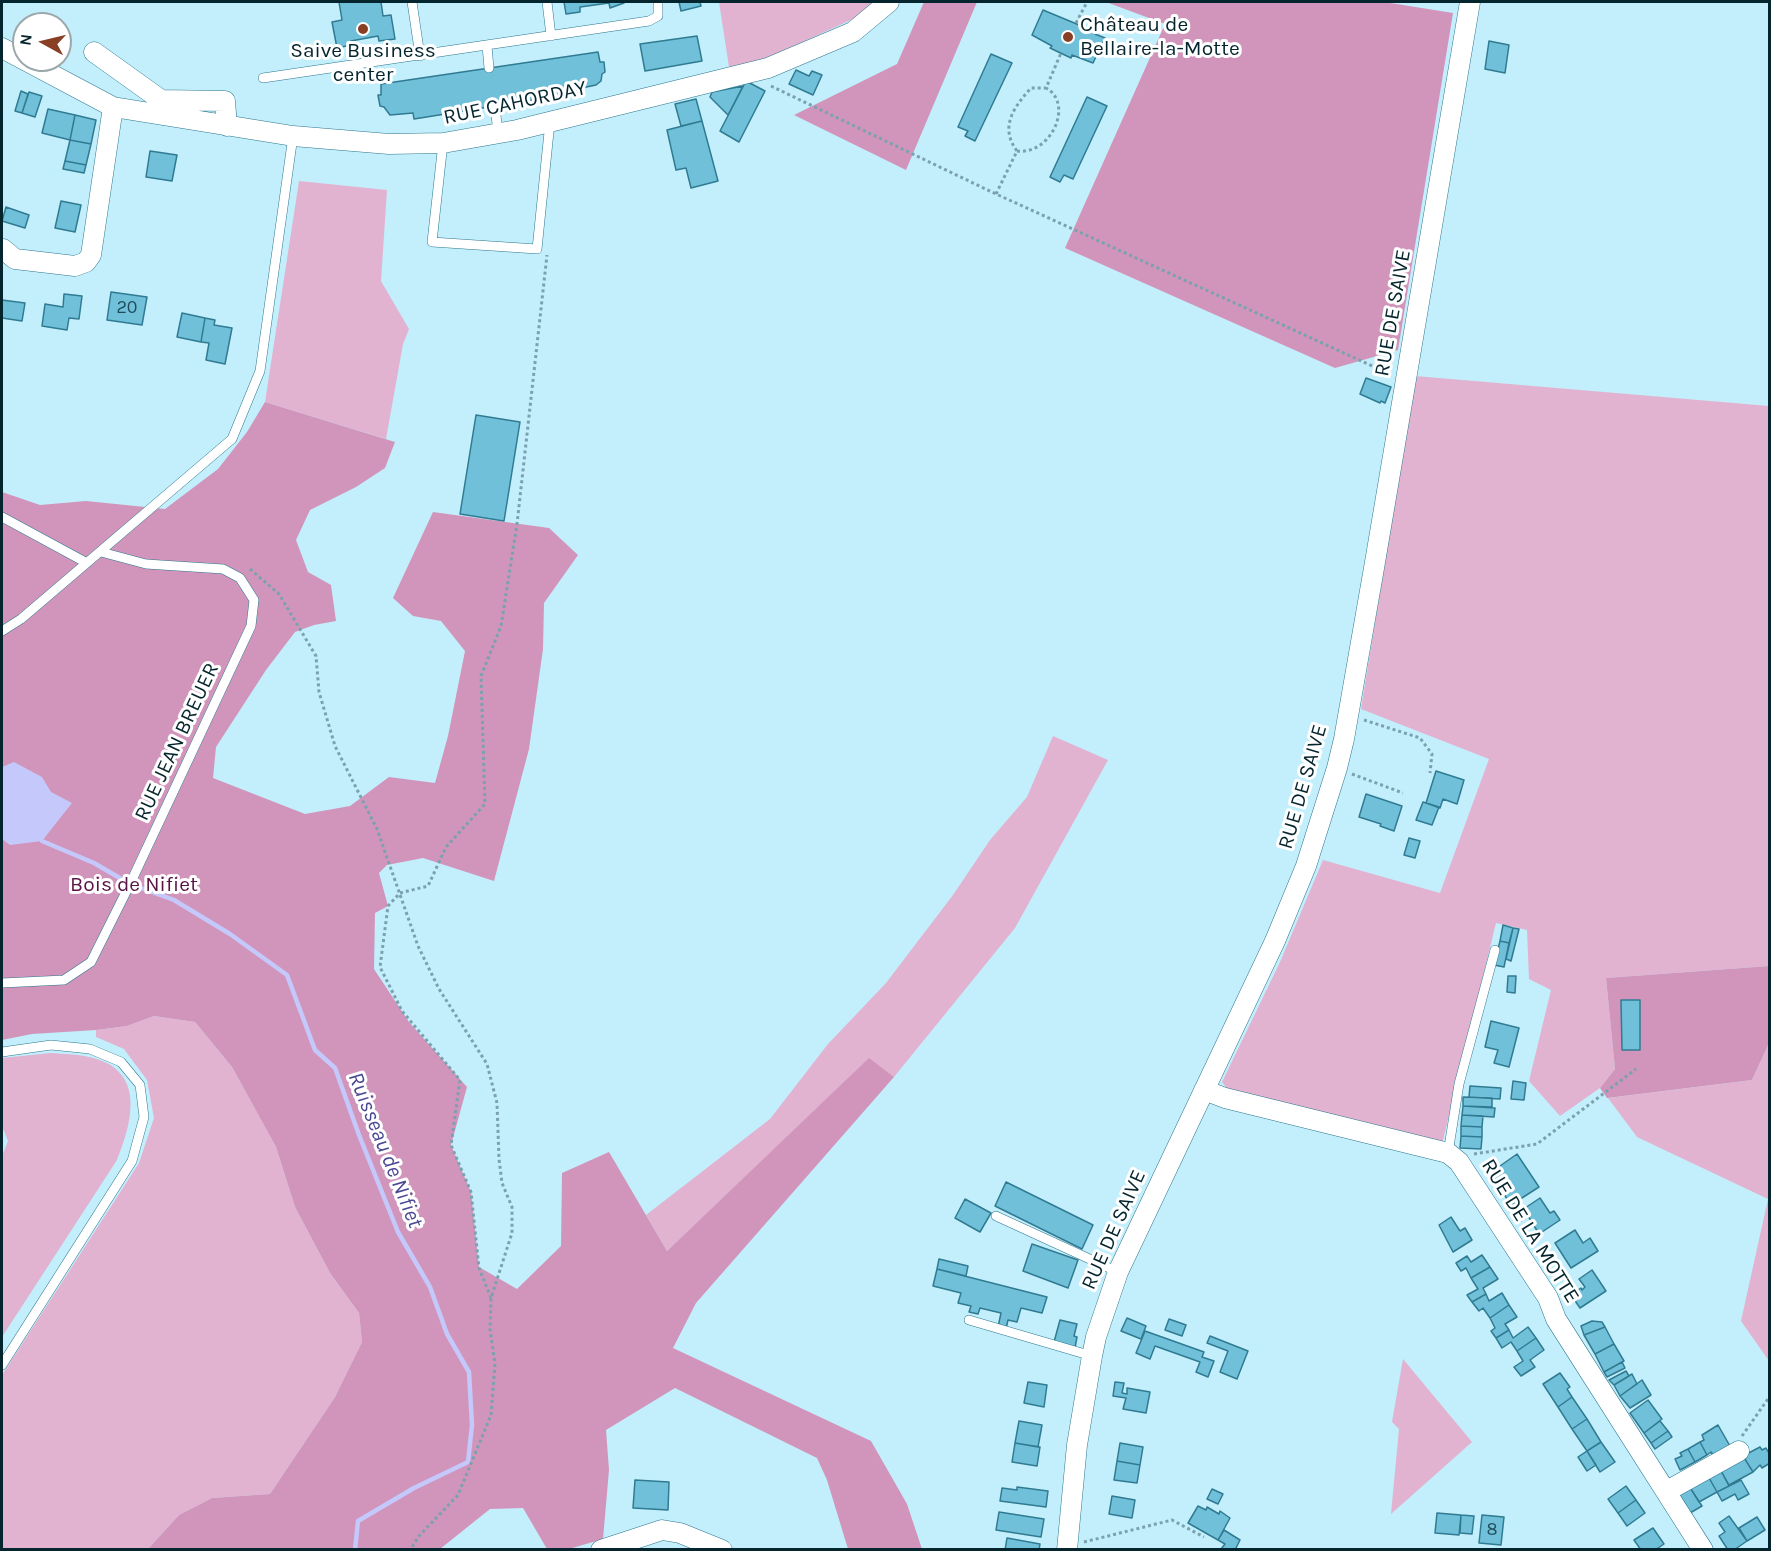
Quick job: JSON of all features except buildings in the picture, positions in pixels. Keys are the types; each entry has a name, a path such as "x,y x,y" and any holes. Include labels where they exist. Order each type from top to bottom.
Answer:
{"street":[{"name":"RUE CAHORDAY","path":"2,48 113,107 293,136 389,144 443,143 550,123 768,68 853,32 889,2"},
{"name":"RUE DE SAIVE","path":"1067,1548 1077,1445 1092,1356 1118,1272 1275,941 1306,866 1337,768 1470,2"},
{"path":"94,52 160,100 225,101 227,126"},
{"path":"3,249 15,259 75,266 86,262 91,255 113,107"},
{"name":"RUE DE LA MOTTE","path":"1204,1090 1225,1098 1454,1157 1548,1298 1556,1319 1703,1550"},
{"path":"1667,1491 1739,1450"},
{"path":"601,1550 662,1530 680,1533 722,1550"}],"lane":[{"path":"412,2 420,56"},
{"path":"547,2 551,36"},
{"path":"263,78 649,21 658,16 658,2"},
{"path":"487,46 489,68"},
{"path":"495,106 498,134"},
{"path":"443,143 432,242 537,249 550,123"},
{"path":"2,631 21,619 232,439 260,371 293,136"},
{"path":"2,517 87,563"},
{"name":"RUE JEAN BREUER","path":"2,983 63,980 91,962 130,885 251,626 254,600 240,578 223,569 146,564 101,552"},
{"path":"1454,1157 1459,1084 1495,951"},
{"path":"2,1052 51,1045 90,1048 121,1062 140,1085 144,1117 132,1161 2,1365"},
{"path":"996,1216 1118,1272"},
{"path":"969,1320 1092,1356"}],"path":[{"path":"1076,23 1087,2"},
{"path":"1046,88 1061,53"},
{"path":"769,85 996,194 1406,381"},
{"path":"1031,88 1046,88 1052,92 1059,104 1058,118 1051,135 1037,148 1028,152 1017,151 1009,141 1012,111 1031,88"},
{"path":"996,194 1017,151"},
{"path":"491,1298 479,1268 471,1192 451,1145 460,1080 402,1011 380,967 388,906 400,893 428,886 446,847 485,804 481,676 501,626 518,512 548,250"},
{"path":"249,568 279,594 316,656 319,692 335,746 377,829 418,946 439,989 487,1064 497,1103 499,1159 502,1183 512,1207 512,1233 491,1298 490,1329 495,1364 491,1415 458,1495 419,1536 410,1550"},
{"path":"1348,715 1420,738 1432,754 1430,773"},
{"path":"1337,768 1403,793"},
{"path":"1454,1157 1537,1144 1636,1069"},
{"path":"1739,1450 1742,1433 1770,1396"},
{"path":"1067,1548 1172,1520 1204,1537"}],"shaded area":[{"path":"719,2 881,2 853,19 763,60 729,67"},
{"path":"299,181 387,190 381,281 409,329 403,344 386,439 265,402"},
{"path":"1415,376 1769,406 1769,966 1606,978 1615,1069 1600,1088 1560,1116 1529,1081 1551,990 1529,979 1527,930 1496,923 1442,1144 1228,1090 1222,1082 1280,962 1323,860 1440,893 1489,759 1361,709"},
{"path":"1053,736 1108,760 1015,928 894,1077 869,1059 667,1251 646,1215 770,1119 828,1044 886,983 953,895 990,840 1027,797"},
{"path":"154,1016 195,1022 232,1067 276,1147 295,1207 330,1273 359,1313 362,1342 335,1397 270,1494 212,1498 179,1515 148,1549 2,1549 2,1375 139,1163 154,1118 147,1080 124,1049 96,1037 96,1030 127,1026"},
{"path":"1769,1043 1769,1361 1741,1321 1768,1199 1637,1137 1608,1098 1752,1080"},
{"path":"51,1053 89,1057 107,1063 120,1073 127,1085 130,1113 117,1160 2,1337 2,1156 8,1141 2,1126 2,1058"},
{"path":"1403,1359 1472,1442 1391,1514 1399,1429 1392,1422"}],"green space":[{"path":"924,2 977,2 906,170 794,115 897,64"},
{"path":"1106,2 1384,2 1453,13 1398,350 1335,368 1065,248 1165,24"},
{"name":"Bois de Nifiet","path":"265,402 395,442 385,468 356,487 310,510 296,540 308,572 331,585 336,621 314,625 295,632 266,670 216,747 213,778 305,814 350,806 389,777 435,783 448,736 465,651 441,621 413,616 393,598 433,512 549,528 578,555 544,603 543,649 529,749 494,881 423,858 387,865 379,873 388,906 375,913 374,969 409,1022 467,1087 451,1145 471,1192 479,1267 517,1289 561,1246 562,1173 609,1152 667,1251 869,1058 894,1077 696,1303 673,1348 871,1441 907,1504 922,1549 848,1549 827,1480 817,1458 675,1388 606,1430 609,1470 603,1539 569,1549 547,1549 523,1508 490,1509 440,1549 148,1549 179,1515 212,1498 270,1494 335,1397 362,1342 359,1313 330,1273 295,1207 276,1147 232,1067 195,1022 154,1016 127,1026 32,1034 2,1040 2,492 40,505 86,501 165,509 218,469 247,432"},
{"path":"1769,966 1769,1043 1752,1080 1607,1098 1600,1088 1615,1069 1606,978"}],"water":[{"path":"14,762 42,777 51,792 72,803 42,841 10,845 2,839 2,767"}],"waterway":[{"name":"Ruisseau de Nifiet","path":"42,841 94,863 130,884 174,900 230,934 287,975 315,1050 335,1068 398,1232 430,1287 447,1334 469,1372 472,1425 468,1462 414,1488 358,1521 355,1550"}],"place":[{"name":"Saive Business center","path":"363,29"},
{"name":"Château de Bellaire-la-Motte","path":"1068,37"}]}
